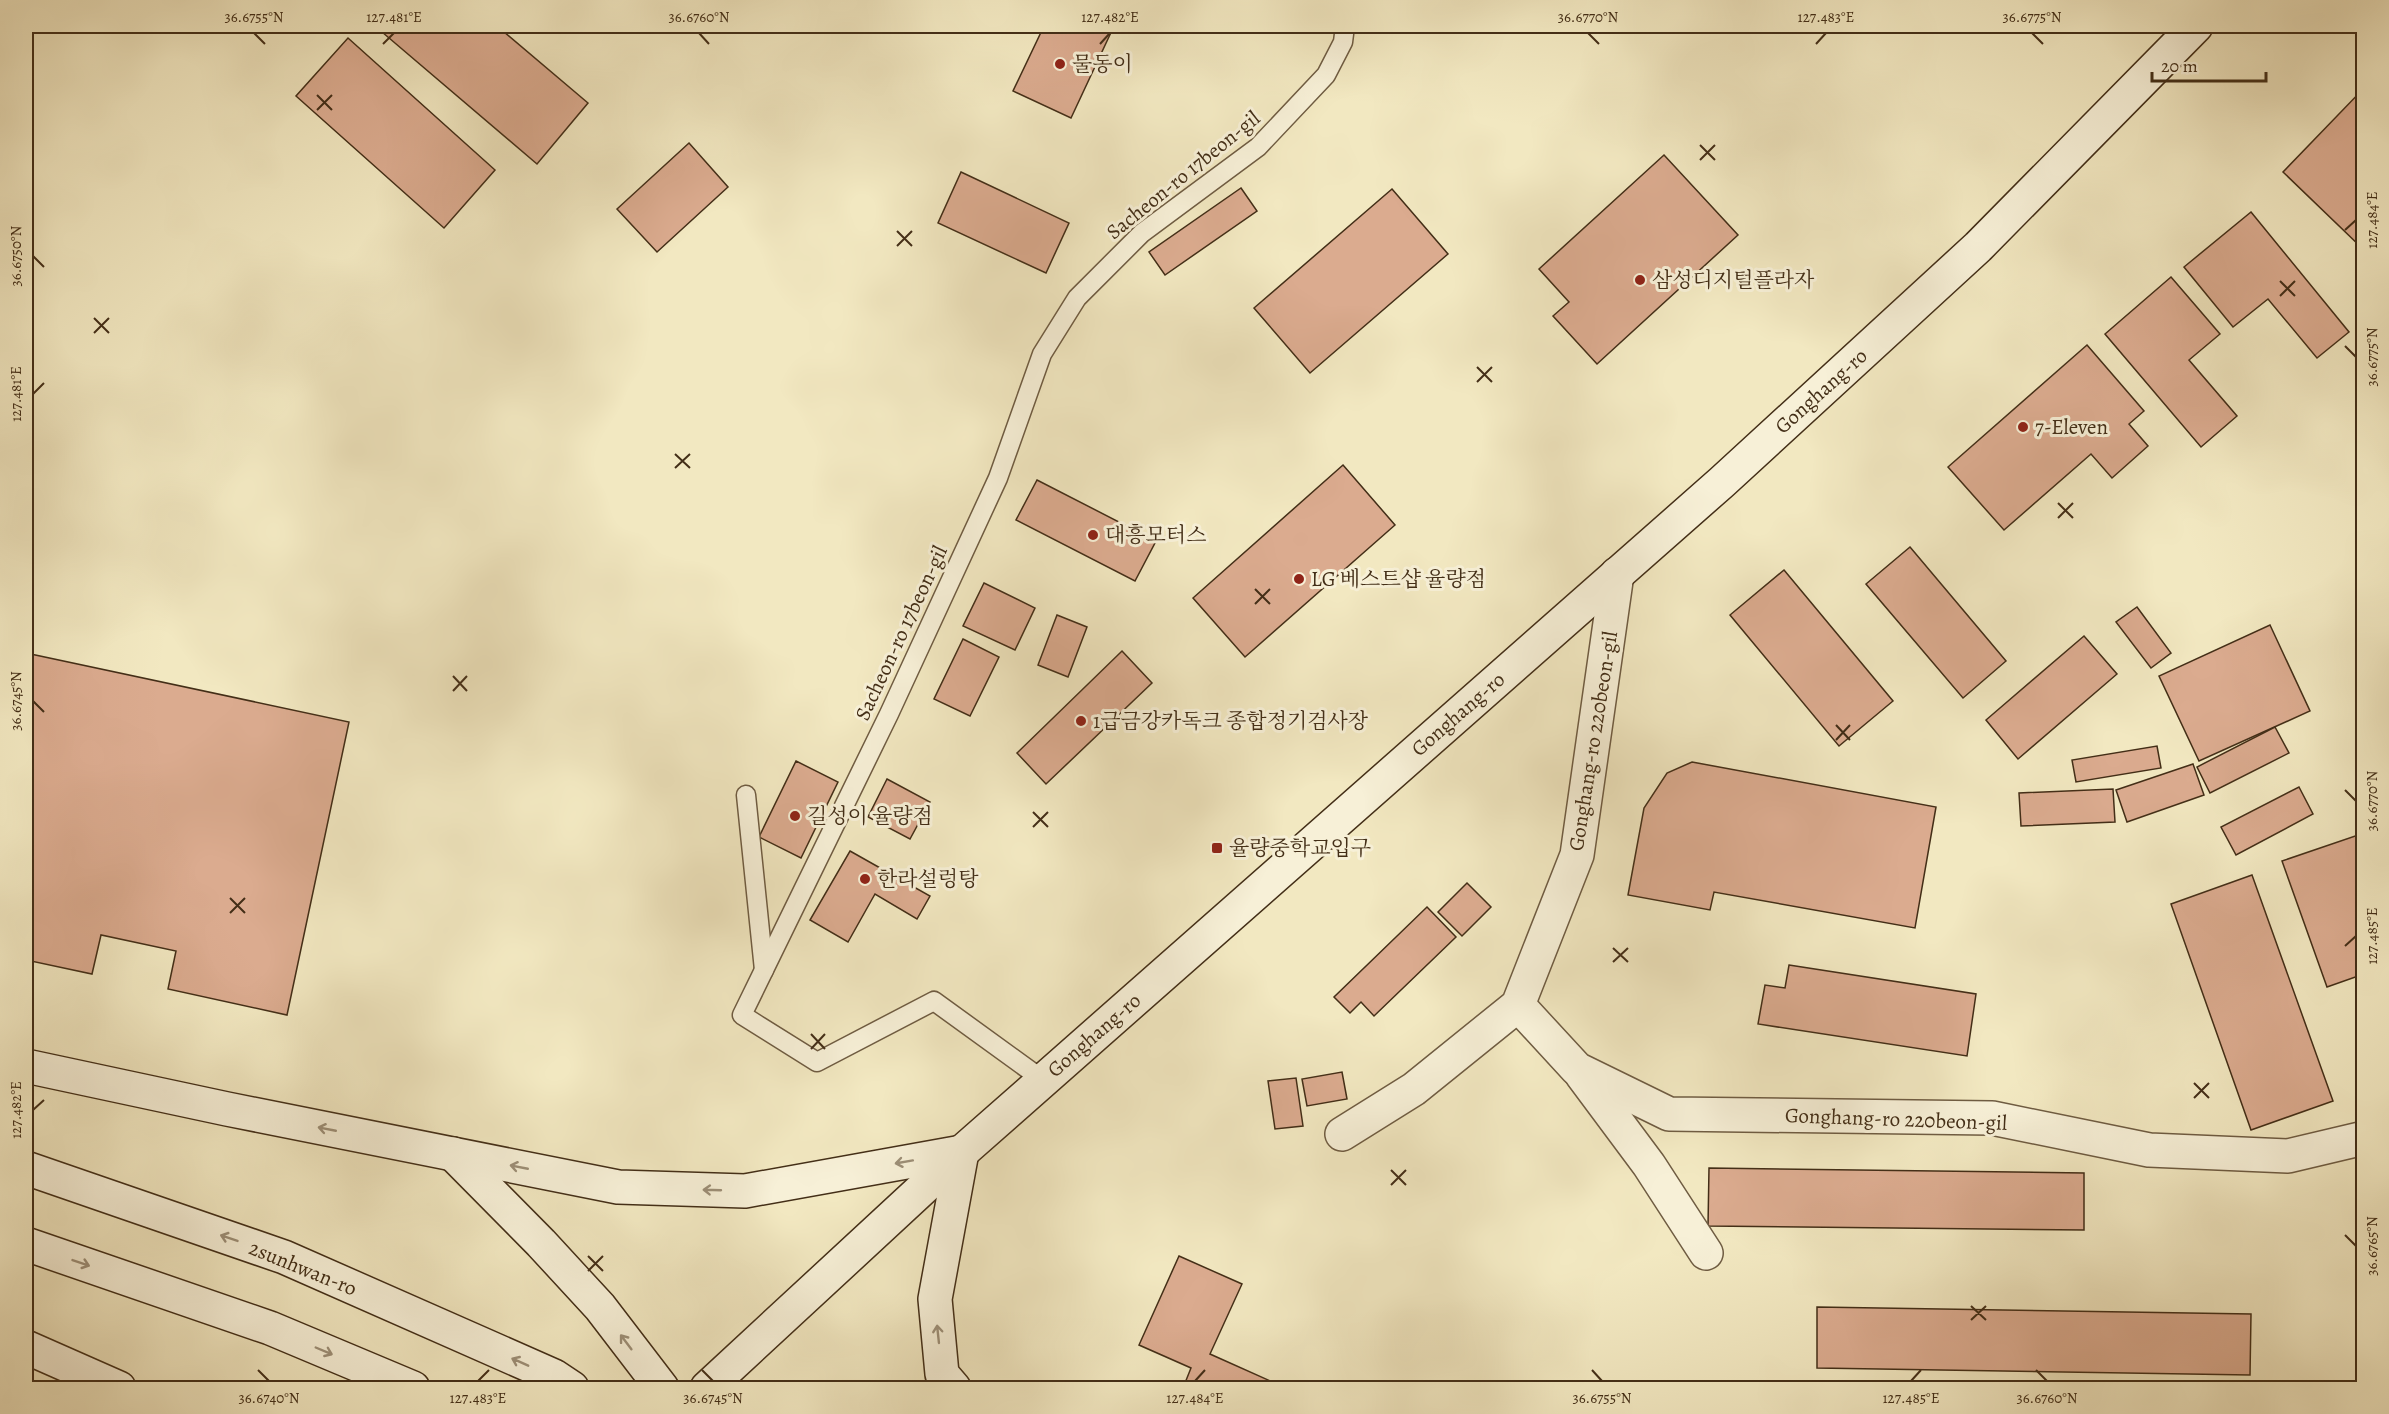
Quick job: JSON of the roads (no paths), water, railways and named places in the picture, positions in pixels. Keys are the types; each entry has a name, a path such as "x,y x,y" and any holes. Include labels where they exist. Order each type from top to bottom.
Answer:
{"street":[{"name":"Gonghang-ro","path":"707,1389 962,1152 1722,482 1978,247 2196,26"},
{"name":"Gonghang-ro 220beon-gil","path":"1342,1134 1414,1089 1518,1005 1577,855 1617,574"},
{"name":"Gonghang-ro 220beon-gil","path":"1518,1005 1577,1069 1649,1165 1706,1253"},
{"path":"26,1066 227,1109 618,1187 745,1191 962,1152 935,1299 942,1374 954,1389"},
{"name":"Gonghang-ro 220beon-gil","path":"1577,1069 1669,1114 1992,1118 2149,1150 2288,1156 2364,1138"},
{"path":"453,1154 600,1307 662,1389"},
{"name":"2sunhwan-ro","path":"26,1168 284,1257 554,1377 572,1389"},
{"path":"26,1244 270,1328 413,1389"},
{"path":"26,1347 119,1389"}],"lane":[{"name":"Sacheon-ro 17beon-gil","path":"1043,1080 934,1001 817,1062 742,1016 890,714 998,478 1042,354 1077,298 1142,233 1258,147 1326,75 1343,42 1345,26"},
{"path":"746,795 764,970"}],"place":[{"name":"물동이","path":"1060,64"},
{"name":"삼성디지털플라자","path":"1640,280"},
{"name":"7-Eleven","path":"2023,427"},
{"name":"대흥모터스","path":"1093,535"},
{"name":"LG 베스트샵 율량점","path":"1299,579"},
{"name":"1급금강카독크 종합정기검사장","path":"1081,721"},
{"name":"길성이 율량점","path":"795,816"},
{"name":"율량중학교입구","path":"1217,848"},
{"name":"한라설렁탕","path":"865,879"}]}
